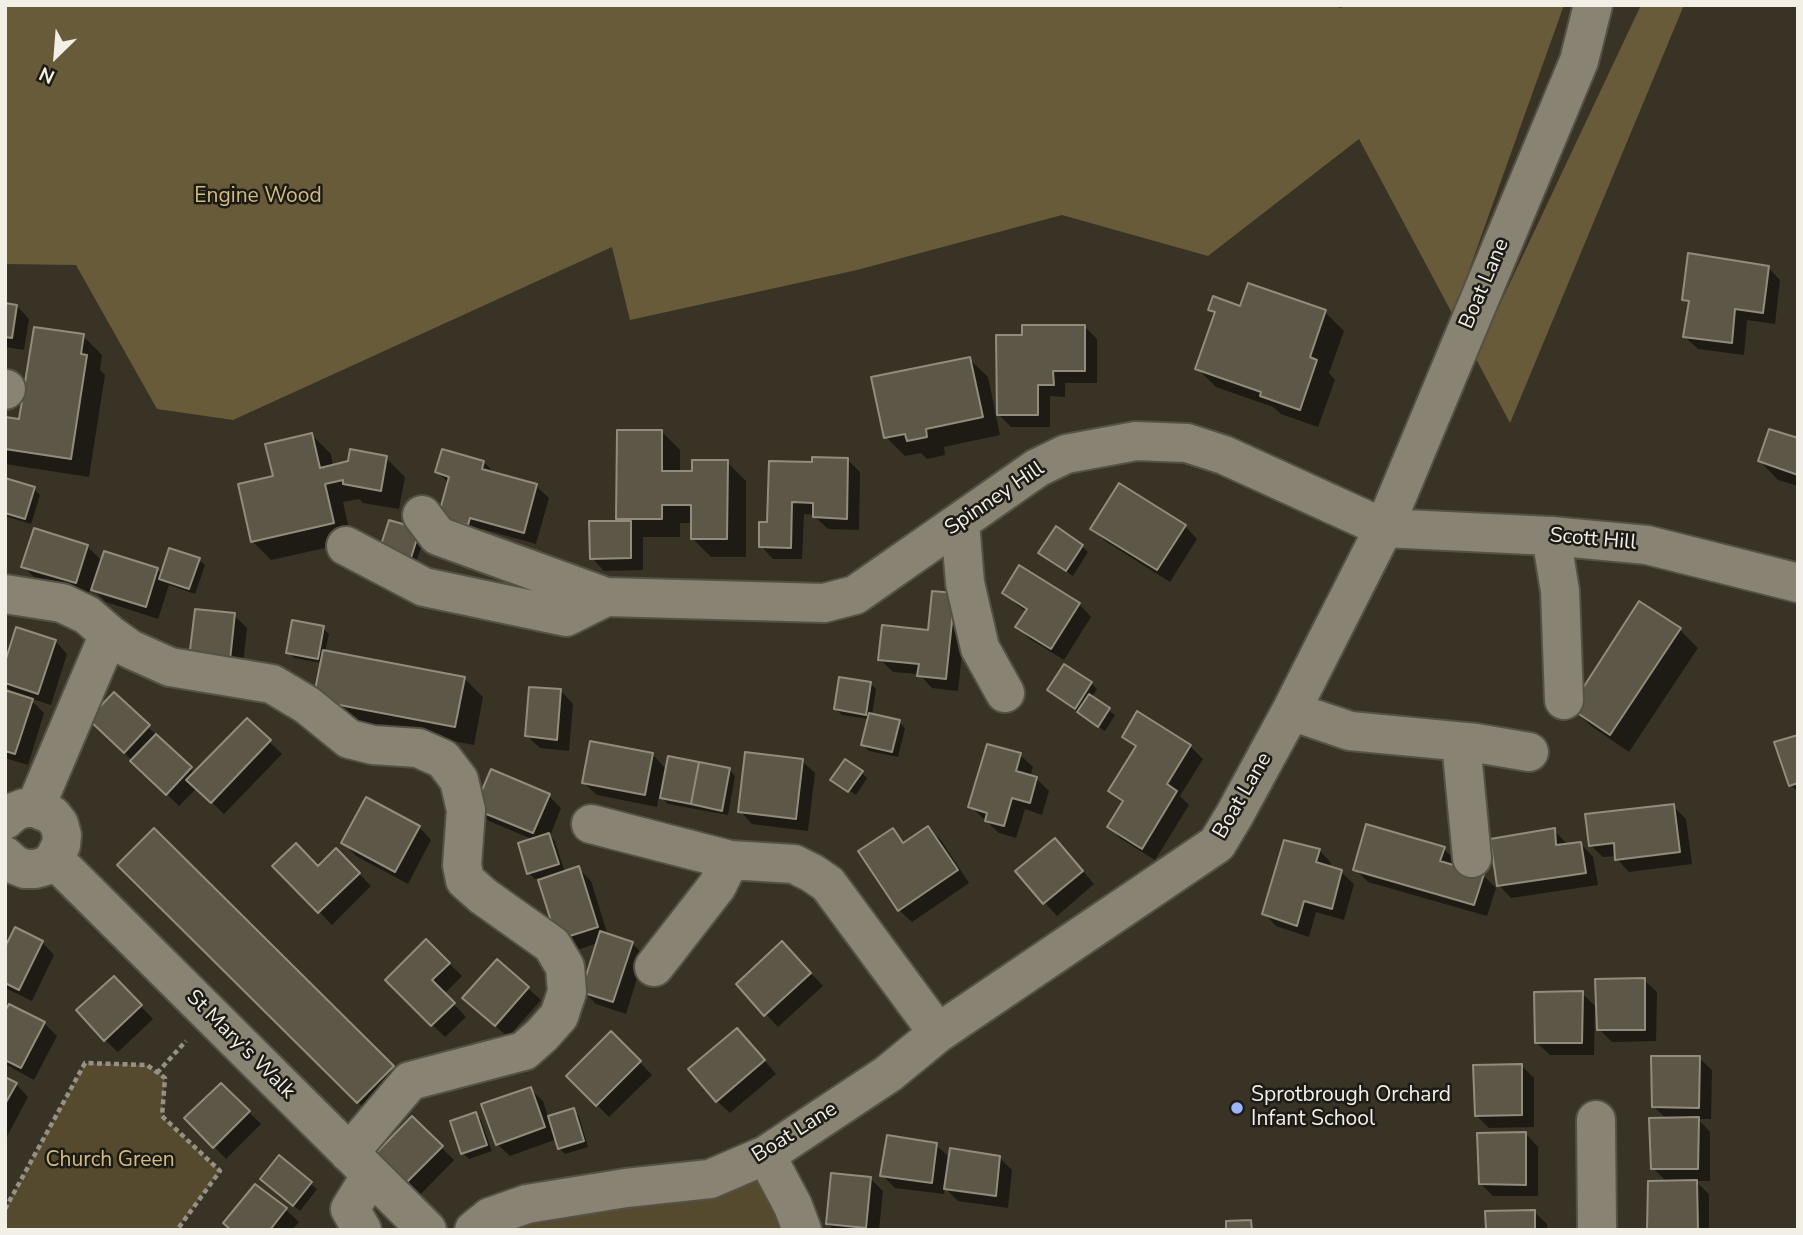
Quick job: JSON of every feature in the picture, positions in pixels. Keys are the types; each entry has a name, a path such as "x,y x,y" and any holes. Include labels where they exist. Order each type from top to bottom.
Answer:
{"street":[{"name":"Boat Lane","path":"474,1230 491,1217 527,1204 626,1188 710,1179 765,1155 888,1074 938,1033 1217,844 1291,711 1384,528 1578,61 1593,5"},
{"name":"Spinney Hill","path":"606,597 824,603 855,595 1037,468 1066,454 1136,441 1187,443 1224,455 1384,528"},
{"path":"422,515 438,536 606,597"},
{"path":"960,522 965,583 981,648 1005,693"},
{"name":"Scott Hill","path":"1384,528 1551,536 1647,545 1798,583"},
{"path":"1551,536 1560,591 1564,700"},
{"path":"346,546 424,587 566,617 606,597"},
{"path":"5,594 62,603 87,615 130,649 170,667 272,684 307,705 349,738 373,745 418,748 443,759 459,780 466,810 462,865 465,880 552,945 565,967 567,992 559,1016 524,1051 410,1081 360,1164 350,1209 362,1230"},
{"path":"5,857 24,869 35,869 46,866 54,859 61,845 59,824 52,815 20,814 109,634"},
{"path":"1291,711 1350,731 1469,742 1529,751"},
{"path":"1469,742 1472,858"},
{"path":"591,824 730,860 794,864 812,873 828,884 938,1033"},
{"name":"St Mary's Walk","path":"54,859 427,1230"},
{"path":"654,967 717,886 730,860"},
{"path":"1596,1120 1597,1230"},
{"path":"765,1155 793,1206 802,1230"}],"path":[{"path":"5,1209 85,1063 147,1065 164,1078 162,1116 220,1171 177,1230"}],"green space":[{"name":"Engine Wood","path":"5,5 1336,5 1340,8 1348,5 1564,5 1453,315 1359,139 1208,256 1062,215 857,270 630,320 612,247 233,420 157,409 76,265 5,264"},
{"path":"1641,5 1684,5 1510,423 1475,357"},
{"name":"Church Green","path":"85,1063 147,1065 165,1078 162,1116 220,1171 177,1230 5,1230 5,1209"},
{"path":"766,1155 802,1230 474,1230"}],"building":[{"path":"1688,253 1769,266 1763,313 1735,309 1732,343 1683,337 1689,301 1682,300"},
{"path":"1248,283 1326,310 1310,357 1317,360 1300,410 1260,396 1261,392 1195,369 1215,312 1208,310 1213,296 1240,306"},
{"path":"5,303 17,305 12,338 5,337"},
{"path":"1022,325 1085,325 1085,371 1053,371 1054,385 1038,385 1038,415 997,415 996,335 1022,335"},
{"path":"34,327 84,334 81,354 87,355 71,459 5,449 5,417 19,419"},
{"path":"970,357 983,417 926,429 927,437 907,441 905,434 884,438 871,377"},
{"path":"1769,429 1798,438 1798,475 1758,461"},
{"path":"617,430 662,430 662,471 692,471 692,460 728,460 727,539 691,539 691,505 662,505 662,519 616,519"},
{"path":"312,433 320,468 348,461 350,449 387,456 381,491 343,484 343,480 325,484 334,523 251,542 238,484 273,476 265,444"},
{"path":"442,449 484,461 482,469 537,484 524,533 470,518 468,525 438,517 449,477 435,472"},
{"path":"812,457 848,458 847,519 813,517 813,503 792,502 791,548 759,547 759,522 767,522 769,461 812,462"},
{"path":"5,478 35,487 25,519 5,513"},
{"path":"1119,483 1186,525 1157,570 1090,529"},
{"path":"389,520 420,529 410,561 379,551"},
{"path":"589,521 631,521 631,558 590,559"},
{"path":"1056,526 1083,545 1066,571 1038,553"},
{"path":"34,528 88,545 76,583 21,567"},
{"path":"169,548 200,558 189,589 159,579"},
{"path":"104,551 158,568 146,607 91,590"},
{"path":"1019,565 1080,603 1051,649 1015,627 1027,609 1002,593"},
{"path":"932,591 955,593 946,679 917,676 919,664 878,660 882,625 928,630"},
{"path":"1639,601 1681,628 1610,735 1570,708"},
{"path":"195,609 235,613 229,670 188,666"},
{"path":"292,620 324,626 318,659 286,653"},
{"path":"16,627 56,640 38,694 5,683 5,662"},
{"path":"323,650 465,677 455,727 313,700"},
{"path":"1064,664 1092,682 1075,709 1047,690"},
{"path":"839,677 871,682 866,715 834,709"},
{"path":"529,687 561,689 557,740 525,736"},
{"path":"5,690 33,699 15,754 5,751"},
{"path":"114,692 150,725 124,753 88,719"},
{"path":"1089,694 1110,708 1098,727 1077,712"},
{"path":"1137,711 1191,745 1167,784 1177,791 1142,849 1107,827 1123,801 1108,791 1136,746 1122,737"},
{"path":"869,713 900,720 892,752 861,745"},
{"path":"247,718 271,740 211,803 186,780"},
{"path":"156,734 192,767 166,795 130,761"},
{"path":"1798,735 1798,783 1789,786 1774,742"},
{"path":"590,741 653,753 645,795 582,783"},
{"path":"987,744 1021,753 1016,771 1037,777 1030,803 1012,798 1004,826 985,821 987,813 968,807"},
{"path":"745,752 803,759 796,819 738,812"},
{"path":"668,756 699,762 691,804 660,798"},
{"path":"845,759 863,771 848,792 830,780"},
{"path":"699,762 730,768 722,811 691,804"},
{"path":"491,769 550,794 533,833 474,809"},
{"path":"366,797 420,826 395,872 341,843"},
{"path":"1674,804 1680,852 1615,860 1614,843 1589,846 1585,814"},
{"path":"1366,824 1445,847 1440,861 1484,874 1474,905 1353,870"},
{"path":"928,826 958,870 898,911 858,851 893,828 903,843"},
{"path":"154,828 394,1066 357,1103 117,865"},
{"path":"1555,828 1556,845 1581,842 1586,873 1497,886 1490,839"},
{"path":"549,833 559,864 527,874 518,843"},
{"path":"1055,838 1083,871 1043,904 1015,871"},
{"path":"1284,840 1320,849 1316,862 1342,870 1332,909 1304,901 1297,926 1262,914"},
{"path":"296,843 318,866 336,848 360,873 318,913 272,866"},
{"path":"579,866 598,927 557,940 538,880"},
{"path":"15,927 43,941 19,990 5,983 5,947"},
{"path":"600,931 633,942 613,1002 581,992"},
{"path":"426,939 450,963 432,980 455,1003 431,1026 385,980"},
{"path":"782,941 811,973 764,1016 736,984"},
{"path":"497,959 529,987 495,1026 462,998"},
{"path":"114,976 142,1005 104,1041 76,1010"},
{"path":"1645,978 1645,1030 1597,1030 1595,979"},
{"path":"1583,991 1582,1043 1535,1043 1534,992"},
{"path":"9,1004 45,1022 21,1068 5,1060 5,1011"},
{"path":"737,1028 765,1060 716,1102 688,1069"},
{"path":"611,1031 641,1061 596,1106 566,1076"},
{"path":"1651,1056 1700,1056 1699,1108 1652,1107"},
{"path":"1522,1064 1522,1115 1475,1116 1473,1065"},
{"path":"5,1077 17,1083 5,1104"},
{"path":"221,1083 250,1111 213,1148 184,1118"},
{"path":"531,1087 545,1127 496,1145 481,1104"},
{"path":"574,1108 584,1141 558,1149 548,1116"},
{"path":"476,1112 487,1145 461,1154 450,1121"},
{"path":"412,1116 443,1146 406,1183 375,1154"},
{"path":"1699,1117 1698,1169 1651,1169 1649,1118"},
{"path":"1526,1132 1526,1185 1479,1184 1477,1133"},
{"path":"887,1135 937,1143 932,1183 880,1176"},
{"path":"950,1148 1000,1156 996,1196 944,1189"},
{"path":"279,1155 312,1182 293,1206 260,1179"},
{"path":"831,1173 871,1177 866,1228 826,1224"},
{"path":"1697,1180 1698,1230 1647,1230 1648,1181"},
{"path":"255,1184 287,1208 270,1230 231,1230 223,1223"},
{"path":"1535,1210 1535,1230 1486,1230 1485,1211"},
{"path":"1251,1220 1252,1230 1226,1230 1226,1221"}],"place":[{"name":"Sprotbrough Orchard Infant School","path":"1237,1108"}]}
